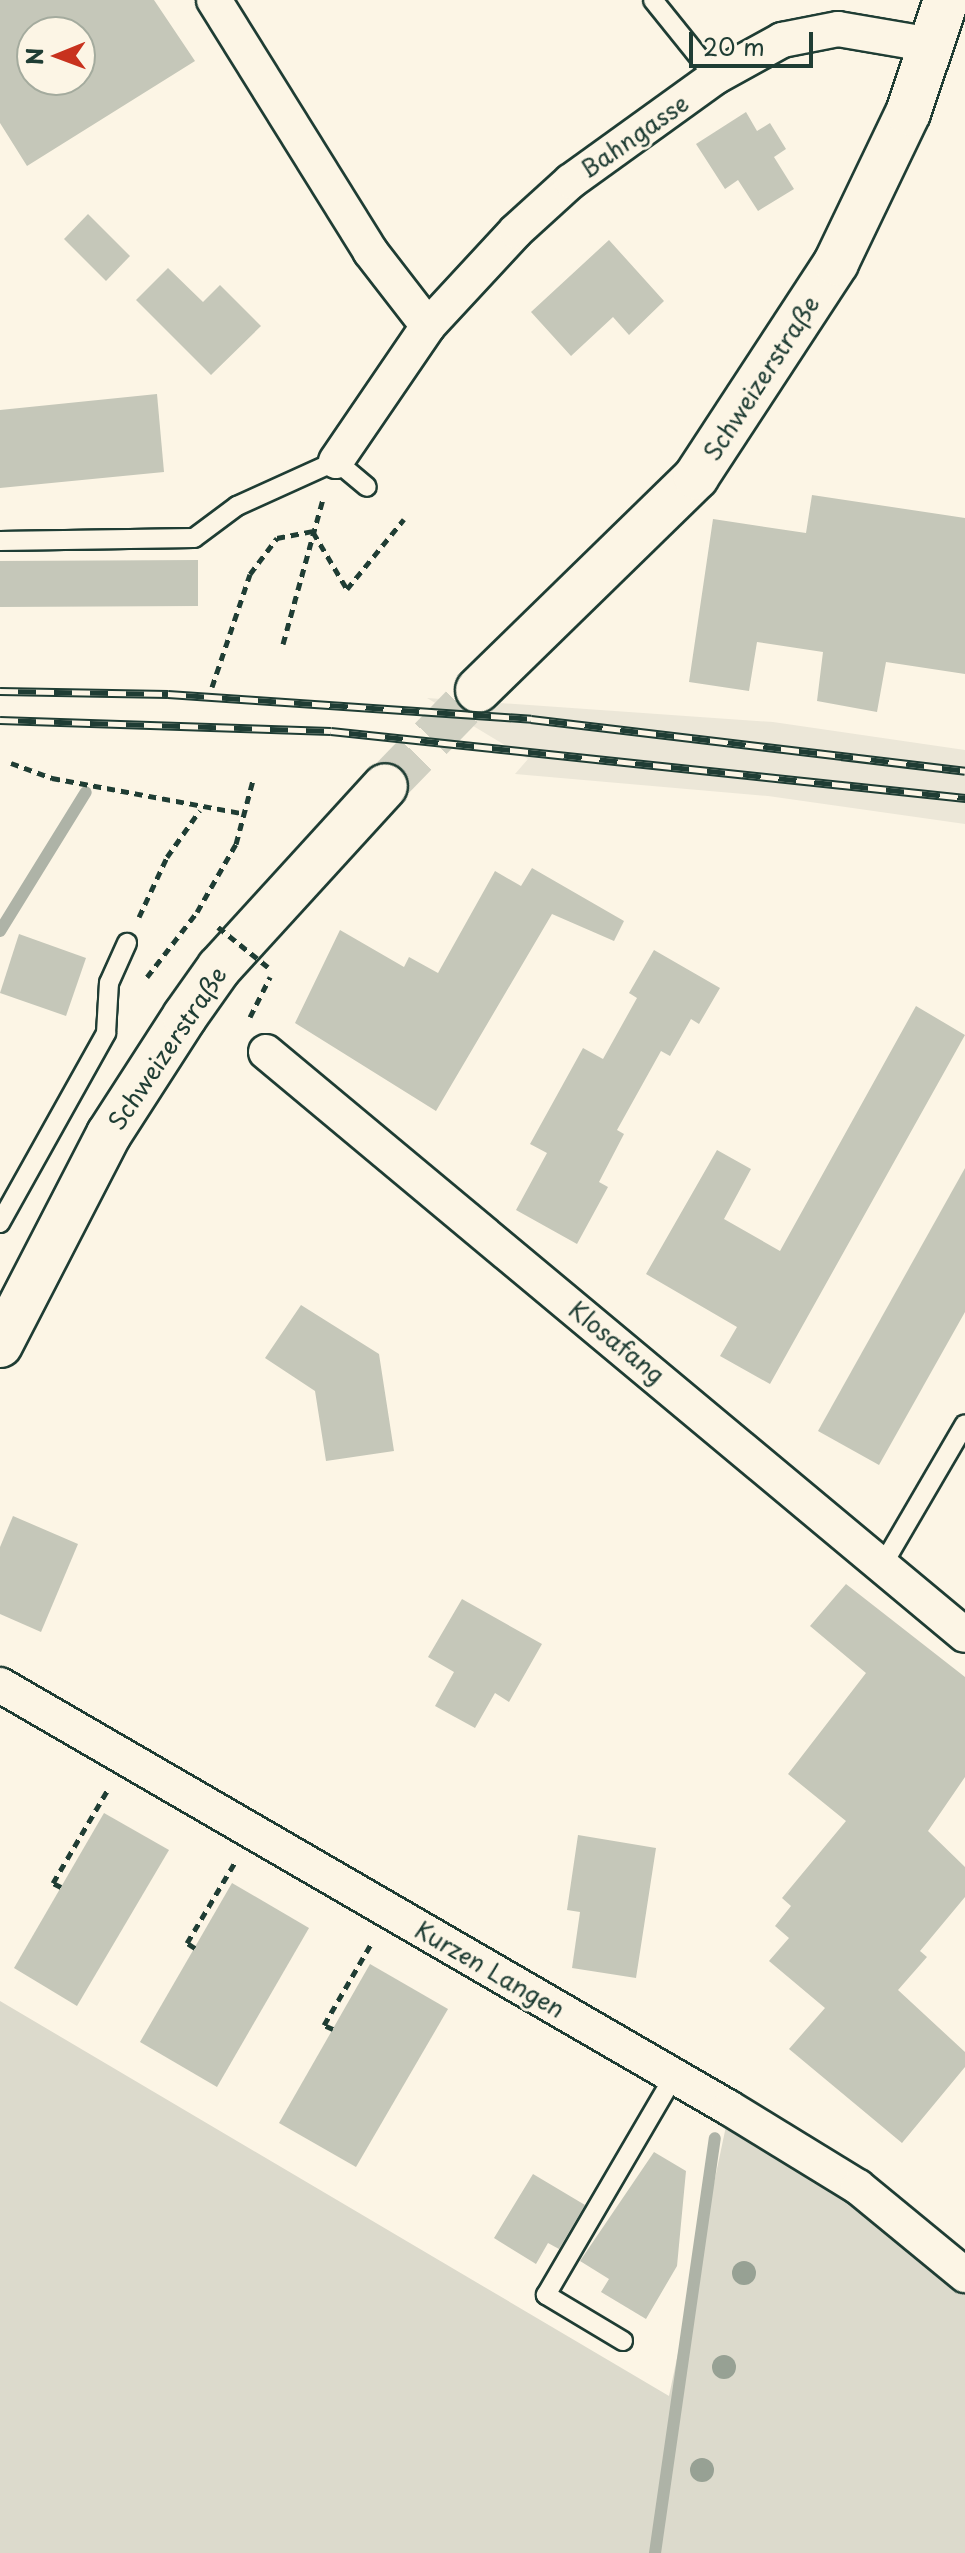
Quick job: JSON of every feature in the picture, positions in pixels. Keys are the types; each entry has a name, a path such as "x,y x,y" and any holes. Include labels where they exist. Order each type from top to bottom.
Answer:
{"street":[{"path":"214,0 370,251 428,326"},
{"name":"Schweizerstraße","path":"478,690 696,477 836,263 908,113 946,0"},
{"name":"Bahngasse","path":"336,461 428,326 559,191 715,77 782,40 838,29 932,45"},
{"name":"Schweizerstraße","path":"0,1345 109,1134 185,1016 219,968 385,786"},
{"name":"Klosafang","path":"266,1052 965,1635"},
{"name":"Kurzen Langen","path":"0,1685 674,2076 858,2187 965,2275"}],"lane":[{"path":"653,0 715,77"},
{"path":"0,541 194,538 237,506 336,461 367,487"},
{"path":"0,1223 106,1033 109,983 127,943"},
{"path":"882,1566 965,1424"},
{"path":"623,2341 546,2295 674,2076"}],"path":[{"path":"312,531 347,589 404,519"},
{"path":"283,644 312,531"},
{"path":"212,687 250,574 277,538 312,531"},
{"path":"11,763 200,810 246,814"},
{"path":"106,1033 197,912 246,814 253,780"},
{"path":"127,943 167,857 200,810"},
{"path":"218,927 268,967"},
{"path":"61,1887 53,1883 127,1759"},
{"path":"195,1948 187,1943 253,1832"},
{"path":"333,2029 324,2025 390,1911"}],"shaded area":[{"path":"427,698 773,722 965,750 965,824 768,796 515,774 528,759"},
{"path":"0,2001 669,2396 729,2112 965,2285 965,2553 0,2553"}],"building":[{"path":"0,0 154,0 195,61 27,166 0,123"},
{"path":"746,112 757,131 770,123 786,149 774,157 794,189 758,211 738,180 725,189 696,144"},
{"path":"88,214 130,256 106,281 64,239"},
{"path":"609,240 664,301 629,335 613,317 571,356 531,312"},
{"path":"168,268 203,302 220,285 261,326 211,375 136,300"},
{"path":"157,394 164,472 0,488 0,410"},
{"path":"812,495 965,518 965,674 886,662 877,712 817,701 823,652 757,642 749,691 689,682 713,519 806,533"},
{"path":"198,560 198,606 0,607 0,561"},
{"path":"532,868 624,921 614,941 552,914 436,1111 295,1023 340,930 404,967 409,957 438,973 495,871 521,886"},
{"path":"19,934 86,958 66,1016 0,993"},
{"path":"654,950 720,988 699,1024 691,1019 670,1056 661,1051 617,1130 624,1134 599,1182 608,1187 577,1244 516,1210 547,1153 530,1144 583,1048 603,1059 637,998 629,993"},
{"path":"916,1006 965,1035 770,1384 720,1356 737,1327 646,1274 717,1150 751,1169 724,1219 780,1251"},
{"path":"965,1168 965,1312 879,1465 818,1431"},
{"path":"301,1305 379,1354 394,1451 326,1461 315,1391 265,1358"},
{"path":"13,1516 78,1544 41,1632 0,1614 0,1547"},
{"path":"846,1584 965,1677 965,1777 928,1831 965,1867 965,1897 920,1951 927,1957 898,1990 965,2052 965,2067 902,2143 789,2049 825,2008 769,1961 789,1938 775,1926 791,1906 782,1898 846,1821 788,1774 866,1673 810,1626"},
{"path":"462,1599 542,1644 509,1702 495,1693 475,1728 435,1706 454,1672 428,1657"},
{"path":"104,1813 169,1850 77,2006 14,1968"},
{"path":"578,1835 656,1848 636,1978 572,1968 580,1912 567,1910"},
{"path":"232,1883 309,1928 217,2087 140,2042"},
{"path":"370,1964 448,2009 356,2167 279,2123"},
{"path":"654,2152 686,2171 677,2266 646,2319 601,2292 609,2279 580,2261"},
{"path":"533,2174 585,2205 559,2249 548,2243 536,2264 494,2238"}],"waterway":[{"path":"0,931 86,792"},
{"path":"655,2553 715,2138"}],"tunnel":[{"path":"385,786 478,690"}],"railway":[{"path":"0,691 168,694 531,719 965,771"},
{"path":"0,720 331,731 965,798"}]}
